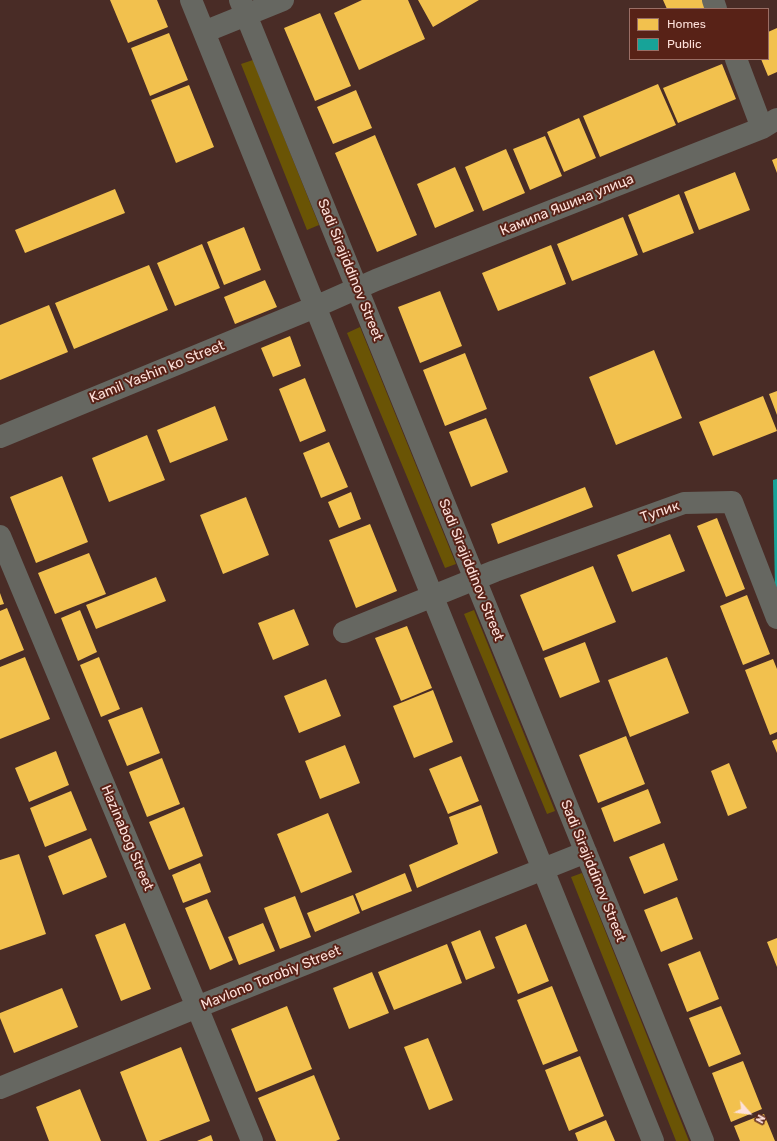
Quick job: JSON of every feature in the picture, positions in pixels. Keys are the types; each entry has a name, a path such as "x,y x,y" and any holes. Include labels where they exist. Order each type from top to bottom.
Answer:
{"street":[{"path":"191,0 314,307 653,1141"},
{"path":"204,32 243,7 283,0"},
{"name":"Sadi Sirajiddinov Street","path":"243,7 703,1141"},
{"path":"737,60 769,123"},
{"name":"Камила Яшина улица","path":"314,307 769,123"},
{"name":"Kamil Yashin ko Street","path":"0,437 314,307"},
{"name":"Тупик","path":"475,579 684,503 732,502 777,618"},
{"name":"Hazinabog Street","path":"0,536 252,1141"},
{"path":"344,632 475,579"},
{"name":"Mavlono Torobiy Street","path":"0,1088 197,1007 586,852"}],"shaded area":[{"path":"253,60 319,225 307,230 241,64"},
{"path":"360,327 456,564 445,568 347,333"},
{"path":"474,610 555,811 547,814 464,614"},
{"path":"582,873 689,1141 676,1141 571,877"}],"building: Homes":[{"path":"110,0 157,0 168,27 128,43"},
{"path":"362,0 408,0 425,39 359,70 334,13"},
{"path":"418,0 479,0 433,27"},
{"path":"663,0 707,0 711,8 667,8"},
{"path":"320,13 351,86 315,101 284,28"},
{"path":"777,28 777,72 768,76 761,60 769,60 769,32"},
{"path":"169,33 188,80 150,96 131,48"},
{"path":"722,64 736,99 678,123 663,88"},
{"path":"658,84 676,125 600,157 583,116"},
{"path":"189,85 214,147 176,163 151,100"},
{"path":"356,90 372,128 333,144 317,107"},
{"path":"579,118 596,158 564,172 547,132"},
{"path":"375,135 417,235 377,252 335,153"},
{"path":"545,136 562,176 530,190 513,149"},
{"path":"506,149 525,193 483,211 465,167"},
{"path":"777,158 777,173 772,160"},
{"path":"455,167 474,211 435,228 417,184"},
{"path":"735,172 750,210 699,230 684,192"},
{"path":"115,189 125,213 25,253 15,230"},
{"path":"679,194 694,233 643,253 628,215"},
{"path":"623,217 638,255 572,281 557,244"},
{"path":"244,227 261,270 224,285 207,242"},
{"path":"202,244 220,288 175,306 157,263"},
{"path":"551,245 566,284 498,311 482,273"},
{"path":"149,265 168,310 74,349 55,303"},
{"path":"265,280 277,307 235,324 224,297"},
{"path":"440,291 462,346 420,363 398,307"},
{"path":"49,305 68,352 0,380 0,325"},
{"path":"290,336 301,366 273,377 261,348"},
{"path":"654,350 682,418 616,445 589,377"},
{"path":"465,353 487,409 445,426 423,370"},
{"path":"305,378 326,431 300,442 279,389"},
{"path":"777,391 777,415 769,394"},
{"path":"763,396 777,431 713,456 699,422"},
{"path":"215,406 228,440 170,463 157,430"},
{"path":"486,418 508,472 471,487 449,432"},
{"path":"147,435 165,480 109,502 92,458"},
{"path":"329,442 348,487 321,498 303,453"},
{"path":"62,476 88,542 36,563 10,497"},
{"path":"585,487 593,507 498,544 491,524"},
{"path":"351,492 361,519 339,528 328,502"},
{"path":"246,497 269,555 223,574 200,515"},
{"path":"717,518 745,589 726,597 697,526"},
{"path":"370,524 397,591 356,608 329,540"},
{"path":"670,534 685,571 632,592 617,555"},
{"path":"89,553 106,594 55,614 38,573"},
{"path":"593,566 616,622 543,651 520,595"},
{"path":"156,577 166,601 96,629 86,605"},
{"path":"0,593 4,604 0,605"},
{"path":"747,595 770,654 743,665 720,606"},
{"path":"7,608 24,650 0,660 0,611"},
{"path":"294,609 309,645 273,660 258,623"},
{"path":"80,610 97,652 78,661 61,618"},
{"path":"407,626 432,688 401,701 375,638"},
{"path":"585,642 600,682 560,698 544,658"},
{"path":"25,657 50,719 0,739 0,667"},
{"path":"99,657 120,709 101,717 80,665"},
{"path":"667,657 689,713 630,737 608,680"},
{"path":"773,659 777,669 777,732 770,735 745,670"},
{"path":"326,679 341,716 299,733 284,696"},
{"path":"433,690 453,742 414,758 393,706"},
{"path":"142,707 160,753 127,766 108,720"},
{"path":"626,736 645,784 598,803 579,755"},
{"path":"777,739 777,753 772,741"},
{"path":"345,745 360,783 320,799 305,761"},
{"path":"56,751 69,785 29,802 15,768"},
{"path":"461,756 479,801 448,814 429,769"},
{"path":"162,758 180,804 147,817 129,772"},
{"path":"729,763 747,808 728,816 711,771"},
{"path":"648,789 661,823 614,842 601,808"},
{"path":"71,791 87,830 45,847 30,808"},
{"path":"481,805 498,853 417,888 409,865 458,844 449,817"},
{"path":"184,807 203,856 169,870 149,822"},
{"path":"328,813 352,872 301,893 277,834"},
{"path":"91,838 107,877 63,895 48,856"},
{"path":"664,843 678,880 644,894 629,857"},
{"path":"19,854 46,934 0,950 0,860"},
{"path":"200,863 211,892 183,903 172,875"},
{"path":"405,873 412,891 362,911 355,894"},
{"path":"353,895 360,913 315,932 307,913"},
{"path":"295,896 311,937 280,949 264,908"},
{"path":"677,897 693,939 661,952 644,910"},
{"path":"207,899 233,960 210,970 185,908"},
{"path":"125,923 151,989 121,1001 95,935"},
{"path":"263,923 275,951 239,965 228,937"},
{"path":"526,924 549,981 518,994 495,937"},
{"path":"480,930 495,968 466,980 451,942"},
{"path":"777,938 777,967 767,942"},
{"path":"447,944 462,983 394,1010 378,972"},
{"path":"700,951 719,999 687,1012 668,964"},
{"path":"372,972 389,1013 349,1029 333,988"},
{"path":"552,986 578,1051 543,1065 517,1000"},
{"path":"62,988 78,1027 14,1053 0,1018 0,1013"},
{"path":"287,1006 312,1069 256,1092 231,1029"},
{"path":"721,1006 741,1054 709,1067 689,1018"},
{"path":"428,1038 453,1100 429,1110 404,1047"},
{"path":"181,1047 210,1121 159,1141 147,1141 120,1072"},
{"path":"580,1056 604,1116 569,1131 545,1070"},
{"path":"743,1061 762,1109 731,1122 712,1073"},
{"path":"314,1075 340,1139 336,1141 276,1141 258,1098"},
{"path":"80,1089 101,1141 49,1141 36,1107"},
{"path":"764,1114 775,1141 740,1141 734,1126"},
{"path":"606,1120 615,1141 578,1141 575,1133"},
{"path":"211,1135 213,1141 197,1141"}],"building: Public":[{"path":"777,479 777,590 775,591 773,480"}]}
